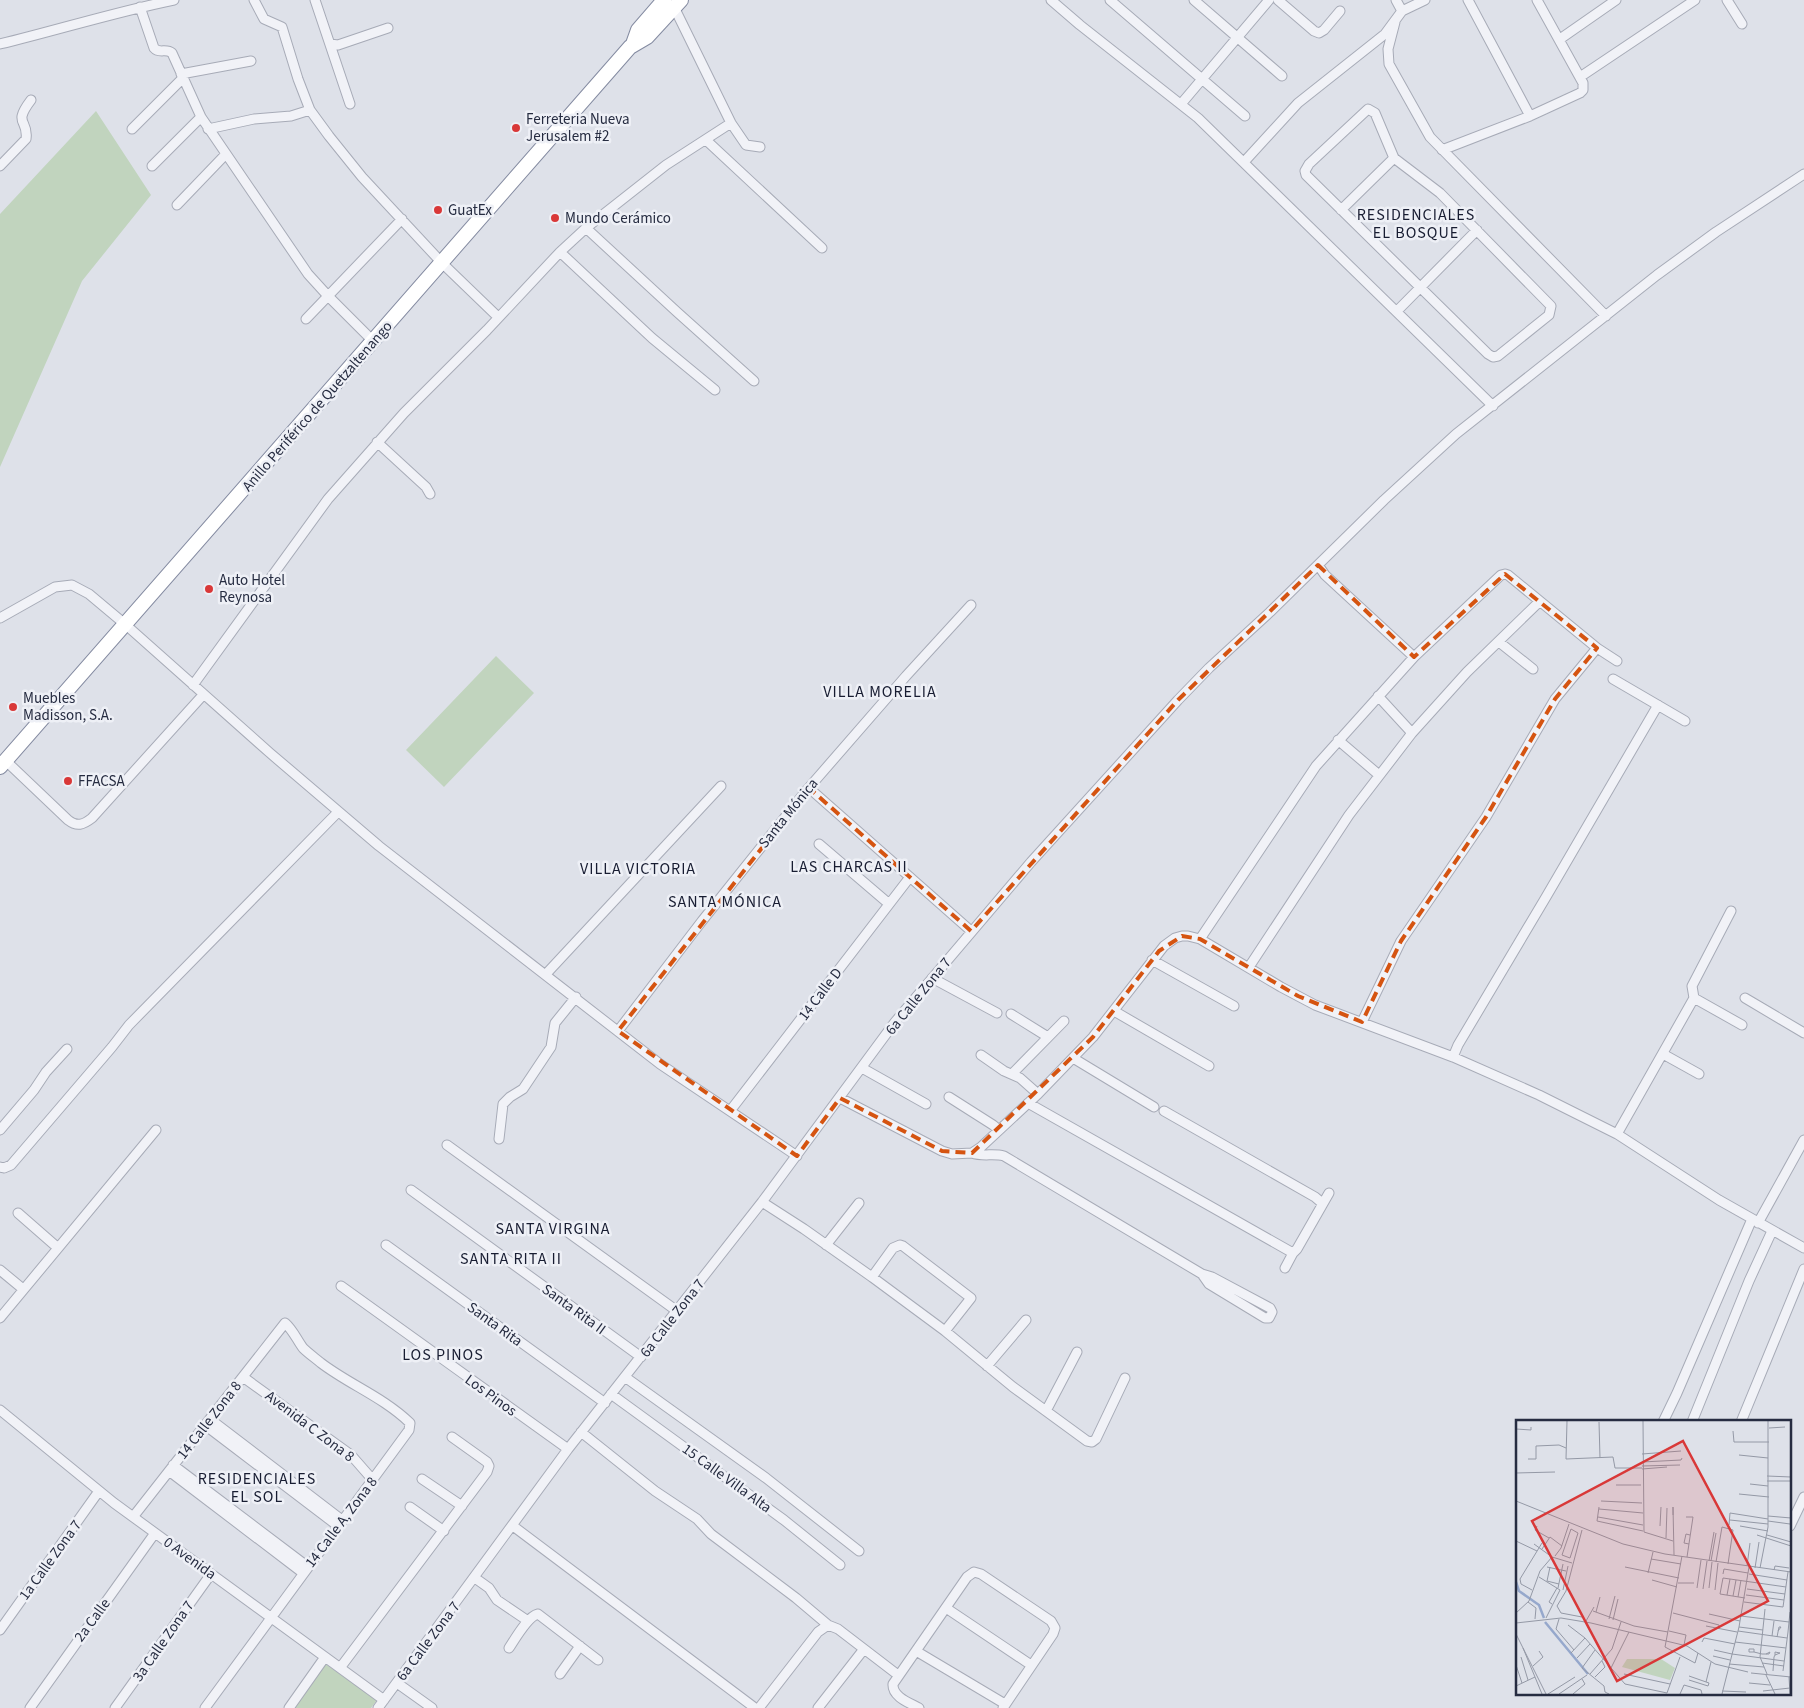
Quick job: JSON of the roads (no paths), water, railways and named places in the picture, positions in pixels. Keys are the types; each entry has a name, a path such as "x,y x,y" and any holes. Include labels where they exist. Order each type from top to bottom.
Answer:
{"highway":[{"name":"Anillo Periférico de Quetzaltenango","path":"3,764 633,44 647,37 673,2"}],"street":[{"path":"0,44 140,7 174,0"},
{"path":"254,0 264,19 282,27 310,110 351,164 442,263 498,317"},
{"path":"315,0 350,104"},
{"path":"1051,0 1181,104 1244,162 1493,406"},
{"path":"1110,0 1245,116"},
{"path":"1194,0 1282,76"},
{"path":"1181,104 1269,0"},
{"path":"1278,0 1316,32 1324,30 1340,11"},
{"path":"1396,0 1402,12"},
{"path":"1244,162 1298,104 1385,34 1402,12 1424,0"},
{"path":"1468,0 1530,116"},
{"path":"1442,150 1530,116 1580,93 1584,86 1580,77 1537,0"},
{"path":"1560,40 1616,0"},
{"path":"1580,77 1695,0"},
{"path":"1727,0 1742,24"},
{"path":"673,2 731,123 745,144 760,147"},
{"path":"140,7 154,48 159,51 167,50 172,53 200,118 308,274 373,341"},
{"path":"1396,22 1388,49 1390,64 1430,137 1606,316"},
{"path":"330,44 338,45 388,28"},
{"path":"132,129 182,76 251,61"},
{"path":"0,166 26,139 26,132 21,118 31,100"},
{"path":"1370,109 1375,113 1394,158 1440,193 1551,306 1549,315 1498,356 1493,357 1488,354 1309,179 1305,171 1309,164 1364,110 1370,109"},
{"path":"208,129 254,119 291,116 310,110"},
{"path":"152,166 200,118"},
{"path":"193,685 323,506 378,442 560,252 586,228 666,165 731,123"},
{"path":"706,140 822,248"},
{"path":"177,205 226,154"},
{"path":"1342,210 1394,158"},
{"name":"6a Calle Zona 7","path":"381,1704 514,1526 568,1449 762,1202 895,1022 970,931 1178,700 1420,466 1456,434 1693,248 1804,174"},
{"path":"306,319 402,219"},
{"path":"586,228 754,381"},
{"path":"1396,311 1476,230"},
{"path":"560,252 652,338 716,390"},
{"path":"378,442 426,487 430,494"},
{"path":"1318,565 1325,575 1414,656"},
{"path":"1200,939 1302,785 1338,740 1414,656 1501,575 1508,575 1597,648 1617,661"},
{"path":"0,618 55,587 67,585 76,587 89,594 338,812 410,871 576,997 660,1064 797,1156"},
{"path":"1249,967 1325,849 1412,733 1450,690 1539,602"},
{"name":"Santa Mónica","path":"618,1031 702,921 808,788 906,676 971,606"},
{"path":"1499,642 1533,670"},
{"path":"1362,1022 1401,941 1486,817 1555,699 1597,648"},
{"path":"1613,679 1685,721"},
{"path":"3,764 68,820 77,825 82,824 92,818 203,695"},
{"path":"1378,696 1412,733"},
{"path":"1453,1057 1462,1036 1658,705"},
{"path":"1338,740 1379,775"},
{"path":"546,974 721,786"},
{"path":"808,788 970,931"},
{"path":"0,1167 4,1168 11,1165 129,1025 338,812"},
{"path":"819,844 888,903"},
{"name":"14 Calle D","path":"730,1111 888,903 910,877"},
{"path":"1617,1134 1694,998 1692,986 1731,911"},
{"path":"972,1153 981,1147 1038,1094 1093,1037 1164,946 1175,938 1188,936 1200,939 1298,996 1453,1057 1539,1095 1617,1134 1755,1221 1804,1248"},
{"path":"1152,960 1234,1006"},
{"path":"932,978 997,1013"},
{"path":"499,1139 503,1104 523,1089 551,1047 555,1023 576,997"},
{"path":"1694,998 1742,1025"},
{"path":"1745,998 1804,1033"},
{"path":"1114,1011 1209,1066"},
{"path":"1011,1014 1048,1037"},
{"path":"1012,1074 1064,1020"},
{"path":"0,1130 34,1090 46,1072 67,1049"},
{"path":"1662,1054 1699,1074"},
{"path":"981,1055 1004,1071 1020,1078 1038,1094"},
{"path":"1073,1058 1154,1107"},
{"path":"862,1068 926,1104"},
{"path":"949,1097 993,1124 999,1130"},
{"path":"840,1098 942,1151 957,1155 972,1153 984,1156 1004,1156 1202,1274 1212,1277 1270,1308 1271,1316 1265,1318 1209,1284 1202,1274"},
{"path":"1028,1103 1293,1253"},
{"path":"1164,1111 1315,1197 1322,1204"},
{"path":"0,1318 156,1130"},
{"path":"1663,1420 1755,1221 1804,1140"},
{"path":"447,1145 677,1311"},
{"name":"Santa Rita II","path":"411,1190 641,1357"},
{"path":"1285,1268 1293,1253 1298,1249 1329,1193"},
{"path":"762,1202 872,1277 945,1331 1013,1387 1080,1436 1092,1442 1096,1438 1125,1378"},
{"path":"826,1245 859,1203"},
{"path":"18,1213 58,1248"},
{"path":"1693,1420 1749,1281 1772,1231"},
{"name":"Santa Rita","path":"386,1245 604,1402"},
{"path":"872,1277 893,1248 900,1245 903,1246 972,1298 945,1331"},
{"path":"1742,1420 1804,1269"},
{"path":"0,1270 24,1289"},
{"name":"Los Pinos","path":"341,1286 568,1449"},
{"path":"987,1366 1026,1320"},
{"name":"14 Calle Zona 8","path":"133,1517 285,1323 291,1328 304,1348 321,1363 348,1382 373,1394 408,1421 410,1426"},
{"path":"1046,1411 1077,1352"},
{"name":"Avenida C Zona 8","path":"243,1376 351,1455 372,1479"},
{"path":"625,1377 766,1478 859,1551"},
{"name":"15 Calle Villa Alta","path":"611,1394 750,1495 840,1565"},
{"name":"0 Avenida","path":"0,1410 133,1517 340,1668 381,1704"},
{"path":"207,1422 340,1523"},
{"name":"14 Calle A, Zona 8","path":"205,1708 409,1430 410,1426"},
{"path":"581,1432 655,1491 697,1519 712,1534 828,1625 838,1629 898,1675"},
{"path":"340,1668 487,1472 489,1466 485,1460 452,1437"},
{"path":"171,1468 305,1570"},
{"path":"422,1479 462,1506"},
{"name":"1a Calle Zona 7","path":"0,1630 100,1491"},
{"path":"1792,1522 1804,1498"},
{"path":"410,1507 444,1531"},
{"path":"514,1526 757,1708 818,1632 828,1625"},
{"name":"2a Calle","path":"30,1708 155,1533"},
{"path":"916,1651 1004,1706 1054,1632 1054,1624 976,1572 971,1573 898,1675 893,1684 894,1692 919,1708"},
{"name":"3a Calle Zona 7","path":"116,1708 211,1574"},
{"path":"475,1578 489,1588 497,1600 528,1621"},
{"path":"946,1608 1032,1665"},
{"path":"509,1648 528,1621 534,1615 541,1615 598,1660"},
{"path":"560,1674 580,1646"},
{"path":"818,1708 864,1649"},
{"path":"289,1708 325,1657"},
{"path":"397,1683 432,1708"}],"place":[{"name":"Ferreteria Nueva Jerusalem #2","path":"516,128"},
{"name":"GuatEx","path":"438,210"},
{"name":"Mundo Cerámico","path":"555,218"},
{"name":"Auto Hotel Reynosa","path":"209,589"},
{"name":"Muebles Madisson, S.A.","path":"13,707"},
{"name":"FFACSA","path":"68,781"}],"district":[{"name":"RESIDENCIALES EL BOSQUE","path":"1416,223"},
{"name":"VILLA MORELIA","path":"880,691"},
{"name":"LAS CHARCAS II","path":"849,866"},
{"name":"VILLA VICTORIA","path":"638,868"},
{"name":"SANTA MÓNICA","path":"725,901"},
{"name":"SANTA VIRGINA","path":"553,1228"},
{"name":"SANTA RITA II","path":"511,1258"},
{"name":"LOS PINOS","path":"443,1354"},
{"name":"RESIDENCIALES EL SOL","path":"257,1487"}]}
